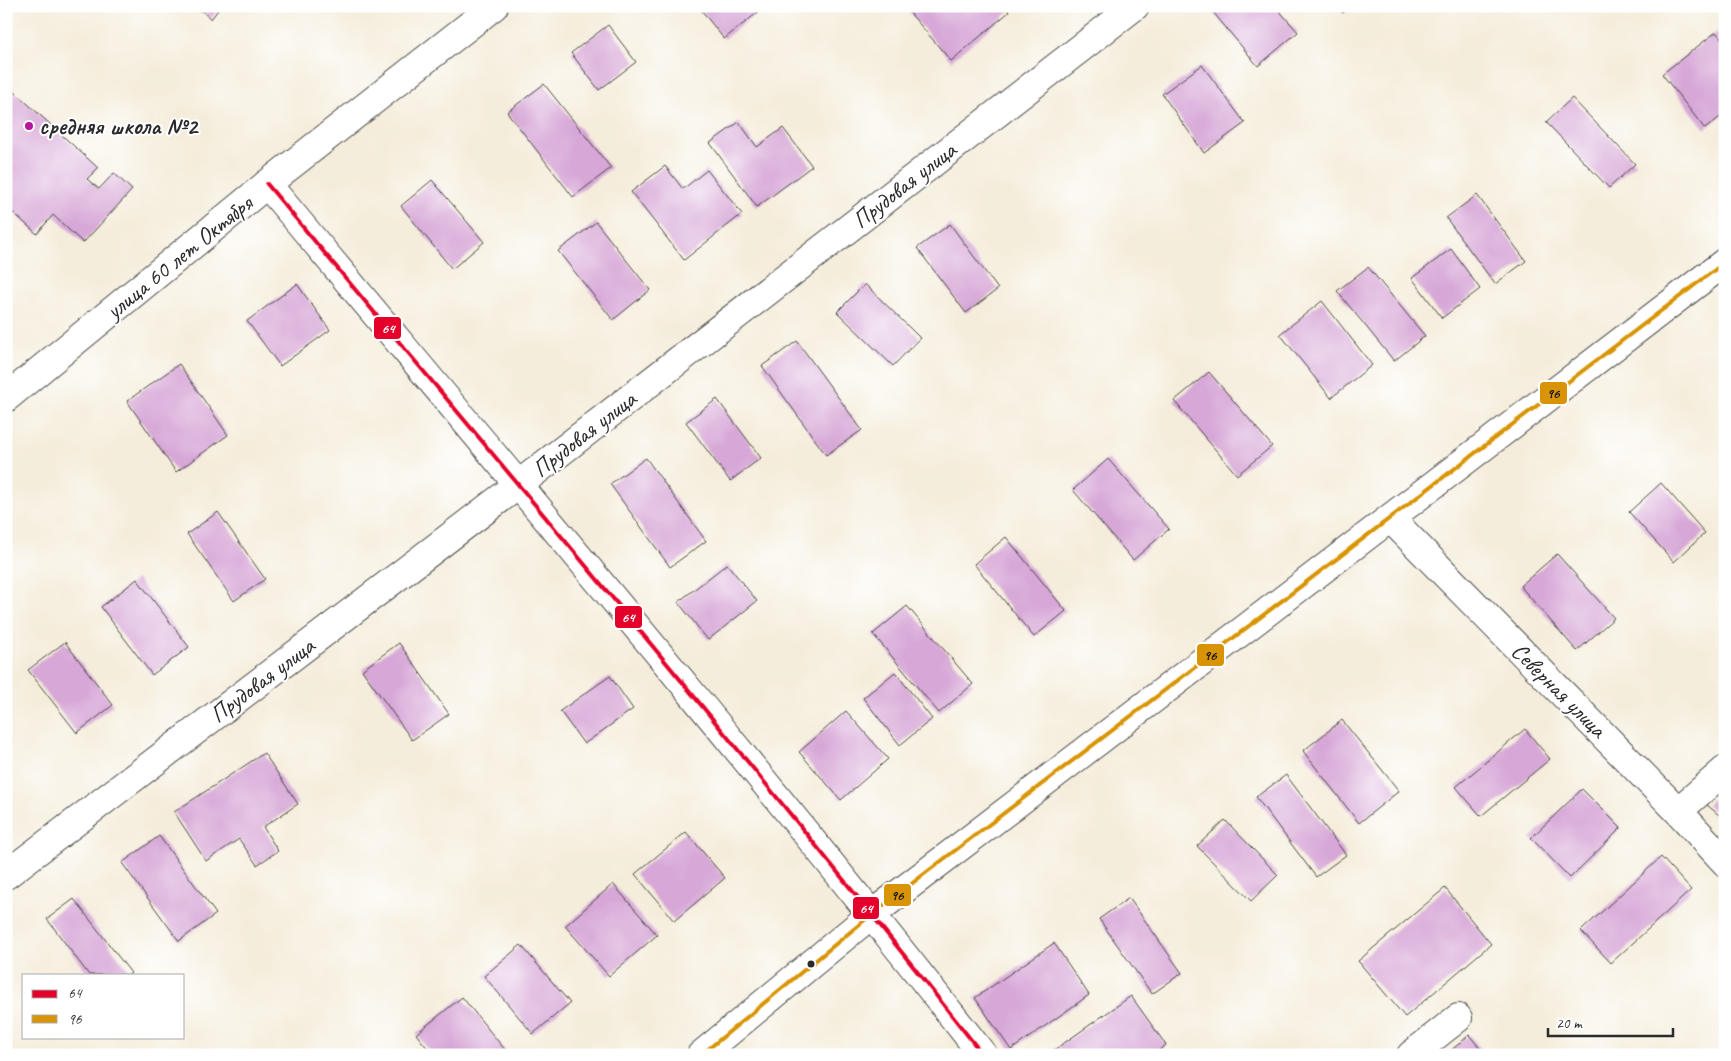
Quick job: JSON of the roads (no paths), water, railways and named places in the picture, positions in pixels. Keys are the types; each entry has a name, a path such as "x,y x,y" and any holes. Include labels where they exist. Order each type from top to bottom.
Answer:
{"street":[{"name":"улица 60 лет Октября","path":"6,398 267,184 494,6"},
{"name":"Прудовая улица","path":"6,875 518,485 1135,6"},
{"path":"267,184 872,914 983,1055"},
{"path":"702,1055 872,914 1725,262"},
{"name":"Северная улица","path":"1391,519 1678,811 1725,862"},
{"path":"1678,811 1725,770"},
{"path":"1411,1055 1458,1018"}],"place":[{"name":"средняя школа №2","path":"29,126"}]}
